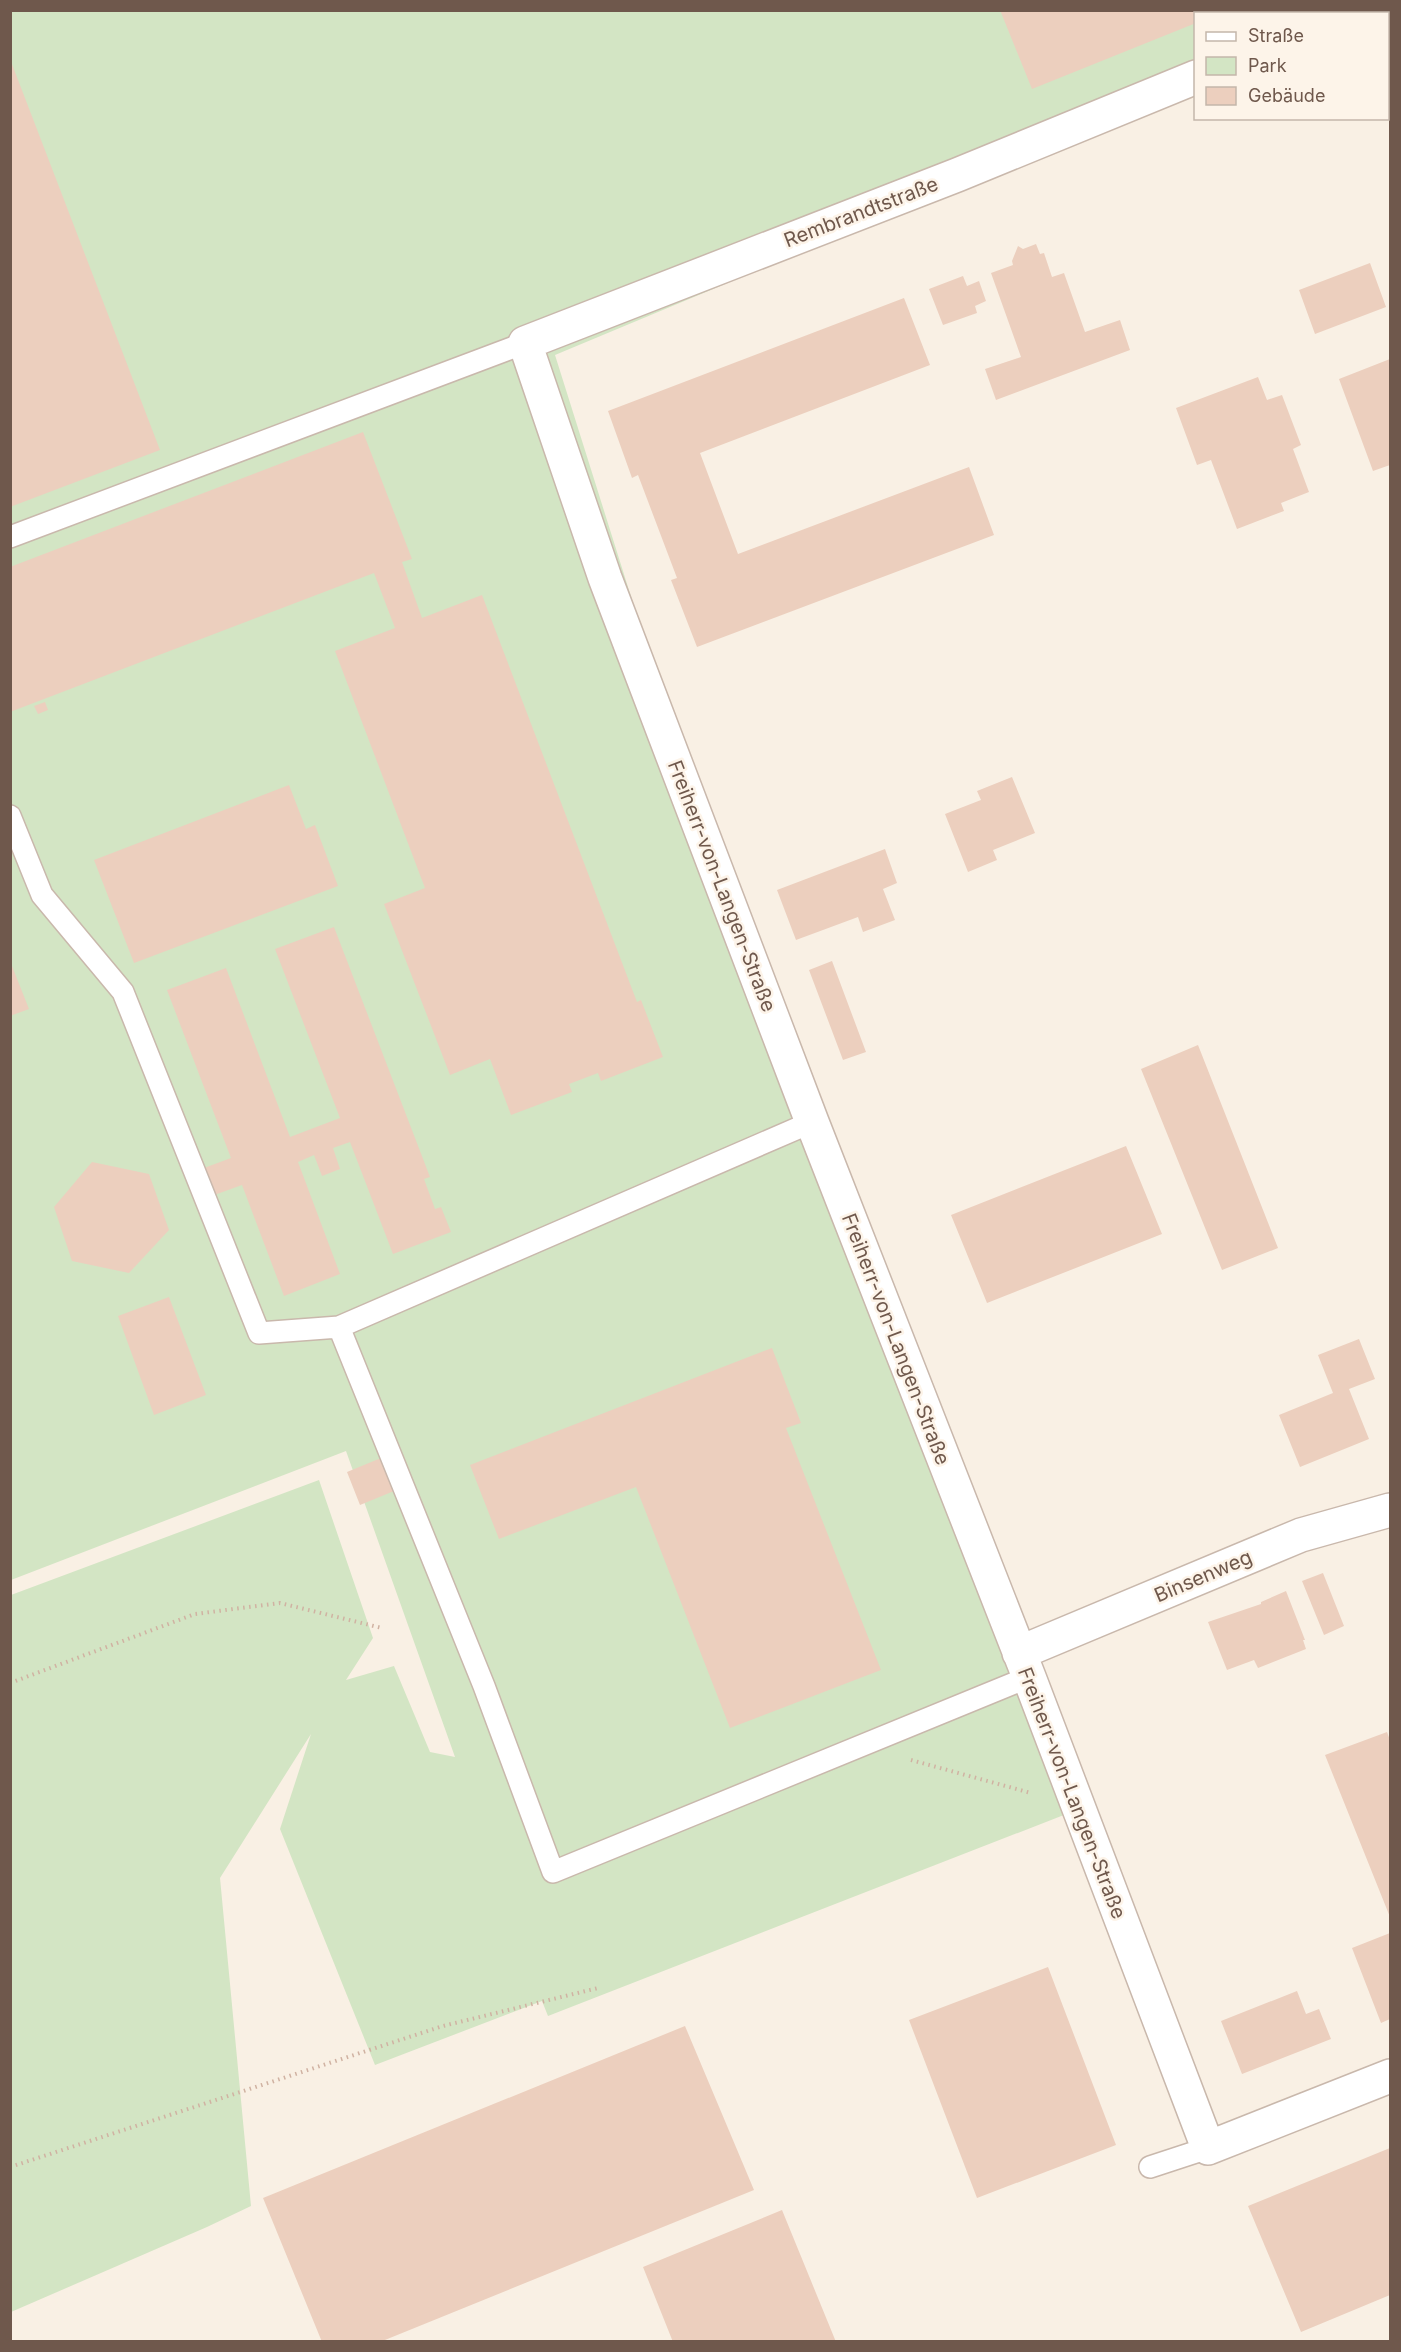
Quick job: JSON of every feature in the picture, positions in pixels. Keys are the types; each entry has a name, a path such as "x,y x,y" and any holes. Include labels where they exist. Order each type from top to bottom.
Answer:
{"street":[{"name":"Rembrandtstraße","path":"525,344 957,175 1194,79"},
{"name":"Freiherr-von-Langen-Straße","path":"525,344 605,578 812,1122 1024,1665 1208,2148"},
{"name":"Binsenweg","path":"1024,1665 1301,1535 1390,1510"},
{"path":"1208,2148 1390,2076"}],"lane":[{"path":"10,537 525,344"},
{"path":"10,816 42,895 123,992 259,1334 339,1327 812,1122"},
{"path":"339,1327 484,1686 553,1872 861,1746 1024,1665"},
{"path":"1150,2167 1208,2148"}],"path":[{"path":"10,1683 195,1614 280,1603 382,1628"},
{"path":"861,1746 1077,1806"},
{"path":"10,2167 443,2026 598,1988"}],"shaded area":[{"path":"1349,10 1350,12 1290,12"}],"green space":[{"path":"11,11 1289,11 1194,12 1194,88 555,355 796,1121 1069,1813 548,2016 542,2001 375,2065 280,1829 311,1734 220,1878 251,2206 11,2312 11,1595 319,1480 373,1638 346,1680 394,1666 430,1752 455,1757 346,1451 11,1580"}],"building":[{"path":"1000,10 1227,10 1225,12 1194,12 1194,24 1032,89"},
{"path":"10,59 160,450 10,507"},
{"path":"1036,244 1040,254 1044,253 1052,277 1064,273 1085,332 1120,320 1130,350 996,400 985,369 1021,357 991,273 1013,265 1012,261 1018,246 1023,249"},
{"path":"1370,263 1386,307 1315,334 1299,290"},
{"path":"963,276 967,286 979,281 986,301 975,306 977,313 943,325 929,289"},
{"path":"904,298 930,365 700,453 738,554 969,467 994,535 697,647 671,580 677,578 638,475 632,478 608,411"},
{"path":"1390,359 1390,465 1373,471 1339,379"},
{"path":"1258,377 1267,400 1282,395 1301,445 1293,449 1309,492 1281,503 1284,511 1237,529 1211,460 1197,465 1176,408"},
{"path":"363,432 412,559 402,562 422,618 482,595 637,1002 641,1000 663,1057 601,1081 598,1073 569,1084 572,1092 511,1115 490,1059 450,1075 384,904 425,888 335,651 395,628 374,573 10,712 10,567"},
{"path":"45,702 48,710 38,714 34,706"},
{"path":"1012,777 1035,833 993,850 997,860 968,872 945,814 981,800 977,791"},
{"path":"289,785 306,829 315,825 338,886 134,963 94,860"},
{"path":"885,849 897,883 883,889 895,920 863,932 858,917 796,940 777,890"},
{"path":"334,927 430,1177 424,1179 435,1209 441,1207 451,1232 393,1254 350,1142 333,1148 340,1169 322,1176 314,1155 298,1162 340,1274 284,1296 242,1185 206,1198 196,1171 231,1158 167,990 226,968 290,1137 340,1118 275,949"},
{"path":"10,961 29,1009 10,1016"},
{"path":"832,961 866,1052 843,1060 809,970"},
{"path":"1198,1045 1278,1248 1222,1270 1141,1069"},
{"path":"1126,1146 1162,1234 987,1303 951,1215"},
{"path":"92,1162 149,1174 169,1230 129,1273 72,1261 54,1207"},
{"path":"169,1297 206,1395 154,1415 118,1316"},
{"path":"1359,1339 1375,1379 1349,1389 1369,1439 1300,1467 1279,1415 1333,1393 1318,1355"},
{"path":"772,1348 801,1423 786,1428 881,1670 730,1728 636,1487 499,1539 470,1465"},
{"path":"381,1458 394,1491 360,1505 347,1472"},
{"path":"1323,1573 1344,1626 1324,1635 1302,1581"},
{"path":"1286,1591 1305,1640 1303,1640 1306,1649 1258,1668 1254,1660 1227,1670 1208,1622 1261,1604"},
{"path":"1387,1732 1390,1740 1390,1917 1325,1755"},
{"path":"1390,1933 1390,2019 1381,2023 1352,1948"},
{"path":"1048,1967 1116,2145 977,2198 909,2020"},
{"path":"1297,1991 1306,2014 1319,2009 1331,2039 1242,2074 1221,2021"},
{"path":"685,2026 754,2190 380,2342 322,2342 263,2198"},
{"path":"1390,2148 1390,2295 1301,2332 1248,2206"},
{"path":"782,2210 836,2342 673,2342 643,2267"}]}
